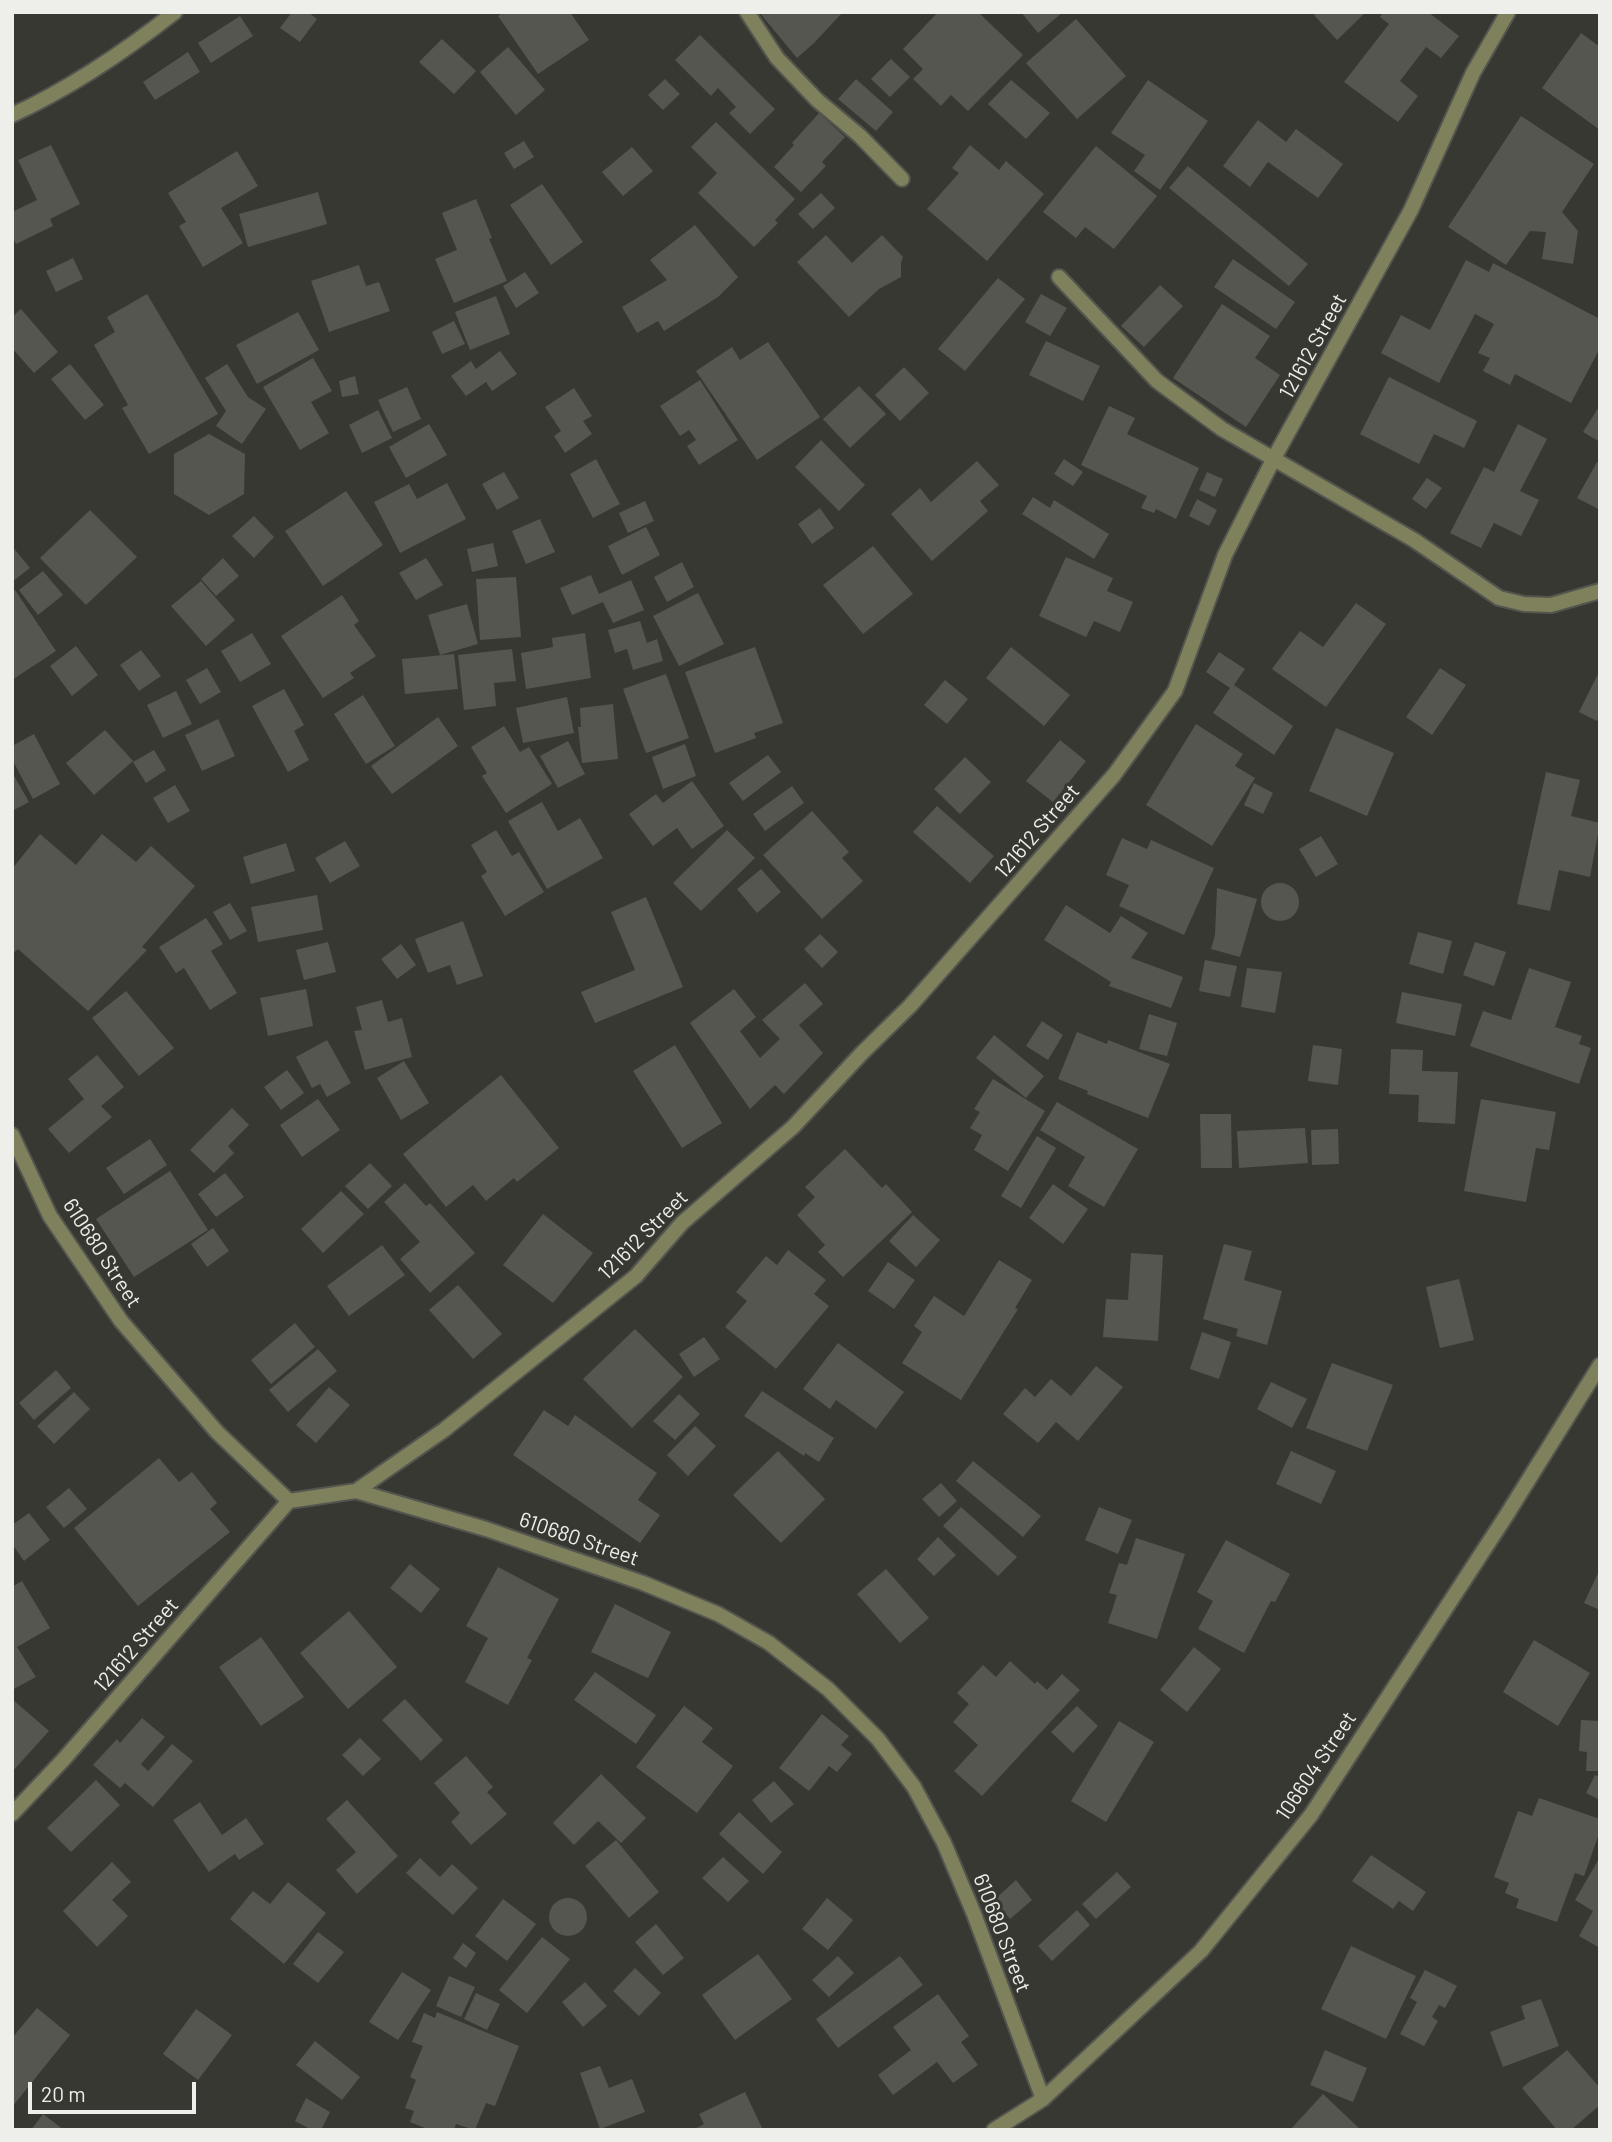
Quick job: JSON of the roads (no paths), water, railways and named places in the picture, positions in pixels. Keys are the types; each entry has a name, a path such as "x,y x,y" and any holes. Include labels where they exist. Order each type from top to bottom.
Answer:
{"street":[{"path":"12,115 52,96 138,41 175,12"},
{"path":"747,12 777,58 817,100 860,136 902,179"},
{"name":"121612 Street","path":"356,1491 444,1430 636,1276 682,1223 793,1127 919,996 1114,775 1175,691 1225,555 1274,458 1405,222 1473,73 1508,12"},
{"path":"1059,277 1157,381 1222,429 1414,540 1499,598 1524,604 1551,605 1600,591"},
{"name":"610680 Street","path":"12,1135 50,1216 121,1321 217,1432 289,1501 356,1491 538,1547 643,1583 718,1614 769,1643 828,1689 878,1739 914,1787 944,1843 974,1914 1043,2099"},
{"name":"106604 Street","path":"994,2130 1043,2099 1201,1951 1311,1815 1506,1517 1600,1365"},
{"name":"121612 Street","path":"12,1814 64,1759 289,1501"}]}
